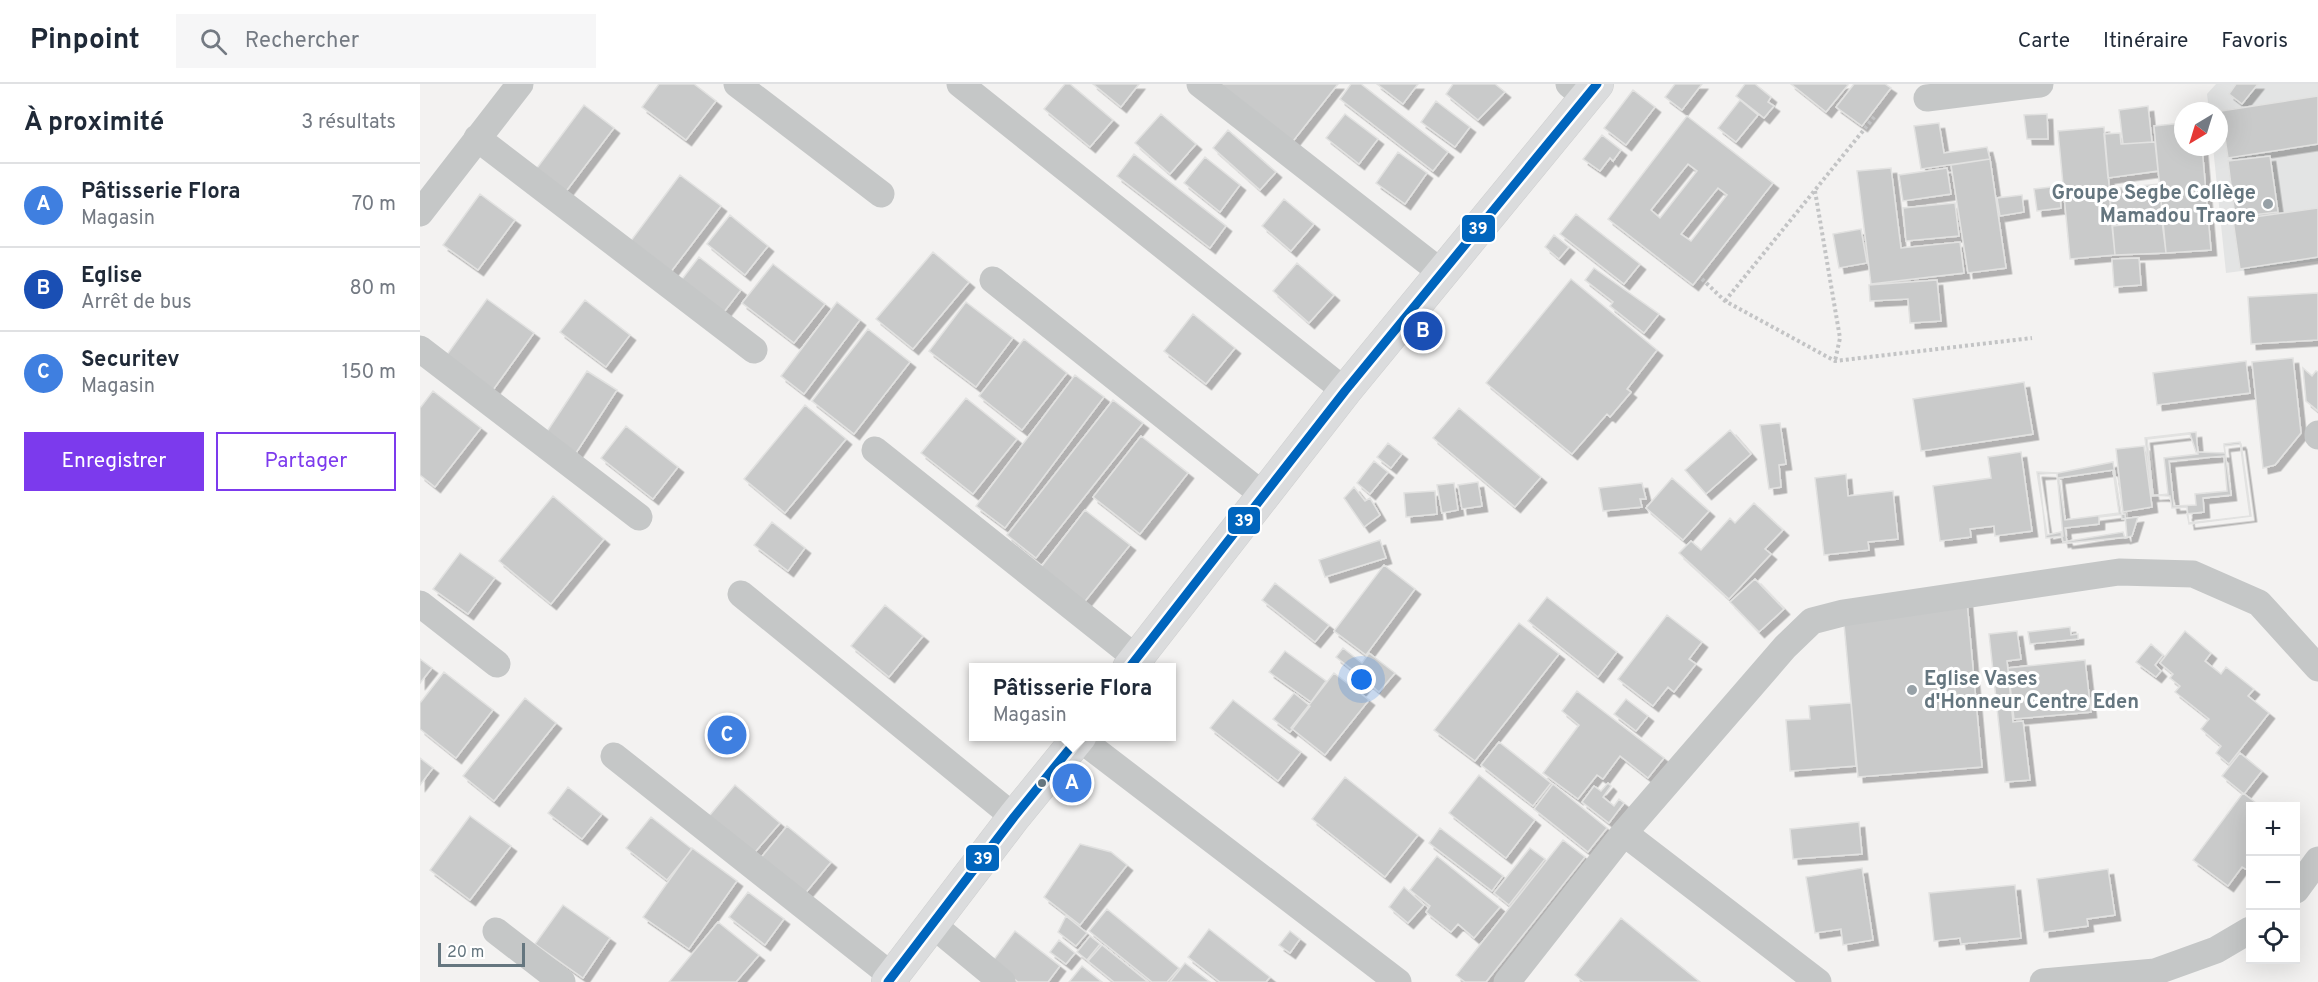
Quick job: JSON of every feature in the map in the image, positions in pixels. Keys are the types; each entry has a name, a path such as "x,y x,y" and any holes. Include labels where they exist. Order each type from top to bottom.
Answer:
{"street":[{"path":"420,213 520,84"},
{"path":"737,84 881,194"},
{"path":"960,84 1345,391"},
{"path":"1200,84 1442,273"},
{"path":"1927,98 2040,84"},
{"path":"875,450 1133,663 1345,391 1442,273 1584,89"},
{"path":"477,138 754,350"},
{"path":"993,280 1263,495"},
{"path":"420,349 639,517"},
{"path":"1508,982 1624,833 1785,646 1812,621 1843,613 2119,572 2193,574 2259,603 2318,668"},
{"path":"741,594 1014,817"},
{"path":"420,604 497,664"},
{"path":"614,756 890,979 1014,817 1077,741"},
{"path":"1085,741 1398,982"},
{"path":"1624,833 1818,982"},
{"path":"2300,883 2318,860"},
{"path":"933,925 1002,982"},
{"path":"496,931 562,982"},
{"path":"2043,982 2155,972 2216,950 2246,932"}],"path":[{"path":"1725,301 1875,116"},
{"path":"1815,191 1840,338 1835,362"},
{"path":"1702,279 1725,301 1835,362 2032,338"}],"shaded area":[{"name":"Groupe Segbe Collège Mamadou Traore","path":"2216,84 2318,84 2318,261 2226,273 2214,156 2228,156 2228,102 2208,102 2207,94"}],"building":[{"path":"659,84 694,84 716,101 686,140 642,107"},
{"path":"1065,84 1070,84 1113,120 1090,147 1044,109"},
{"path":"1093,84 1139,84 1121,107"},
{"path":"1211,84 1338,84 1290,145"},
{"path":"1351,84 1361,84 1448,152 1433,171 1340,99"},
{"path":"1377,84 1418,84 1403,104"},
{"path":"1453,84 1495,84 1505,92 1478,120 1446,94"},
{"path":"1675,84 1702,84 1682,110 1665,97"},
{"path":"1745,84 1755,84 1771,97 1768,102 1774,106 1764,118 1736,96"},
{"path":"1791,84 1846,84 1848,85 1826,112"},
{"path":"1854,84 1885,84 1891,88 1862,126 1836,107"},
{"path":"2236,84 2258,84 2242,104 2229,94"},
{"path":"1633,90 1655,107 1626,145 1604,128"},
{"path":"2318,96 2318,144 2228,158 2228,110"},
{"path":"1740,100 1758,115 1736,142 1718,128"},
{"path":"1436,101 1470,127 1455,147 1421,122"},
{"path":"584,105 614,128 564,194 534,172"},
{"path":"2148,106 2152,142 2123,144 2119,110"},
{"path":"1161,114 1196,144 1170,174 1135,143"},
{"path":"1345,114 1378,139 1359,164 1326,138"},
{"path":"2047,114 2048,139 2027,139 2024,115"},
{"path":"1687,116 1773,183 1693,285 1608,219","holes":["1688,164 1697,171 1660,218 1651,210","1718,188 1727,195 1691,241 1681,234"]},
{"path":"1939,123 1944,153 1987,147 1990,159 1921,169 1914,126"},
{"path":"2174,124 2174,156 2203,156 2211,250 2166,253 2154,126"},
{"path":"2104,127 2115,255 2070,259 2058,131"},
{"path":"1228,130 1276,172 1260,190 1213,148"},
{"path":"2120,133 2121,144 2155,142 2158,171 2108,178 2104,134"},
{"path":"1602,135 1621,150 1613,161 1610,158 1600,171 1583,159"},
{"path":"1398,152 1427,173 1405,204 1376,183"},
{"path":"1134,154 1226,226 1210,248 1117,176"},
{"path":"2270,156 2278,212 2235,217 2228,161"},
{"path":"1205,157 1240,185 1220,212 1184,183"},
{"path":"1990,159 2006,268 1968,273 1951,165"},
{"path":"1891,168 1901,248 1960,242 1964,273 1871,284 1857,171"},
{"path":"1947,168 1951,194 1903,201 1899,175"},
{"path":"680,175 721,206 667,277 627,246"},
{"path":"2159,184 2162,211 2111,217 2109,189"},
{"path":"2059,186 2061,208 2037,211 2034,189"},
{"path":"480,194 515,220 478,270 443,245"},
{"path":"2022,195 2024,212 2000,216 1997,198"},
{"path":"1284,199 1314,224 1291,251 1262,226"},
{"path":"1955,203 1959,236 1906,241 1903,208"},
{"path":"2318,208 2318,257 2240,269 2233,220"},
{"path":"1576,214 1640,264 1624,284 1560,234"},
{"path":"730,215 768,246 745,275 707,244"},
{"path":"2162,221 2166,253 2115,255 2112,226"},
{"path":"1861,229 1867,263 1839,268 1833,234"},
{"path":"1554,235 1569,247 1559,259 1545,247"},
{"path":"933,252 969,282 913,349 876,319"},
{"path":"699,257 741,290 721,316 679,283"},
{"path":"2139,258 2141,285 2114,287 2112,259"},
{"path":"1297,263 1334,295 1309,323 1273,291"},
{"path":"773,264 825,304 794,343 742,303"},
{"path":"1594,268 1659,314 1644,333 1610,306 1613,302 1585,280"},
{"path":"1571,279 1657,350 1627,389 1631,392 1610,417 1607,414 1572,454 1486,383"},
{"path":"1937,280 1941,321 1910,323 1908,299 1870,301 1869,285"},
{"path":"2318,293 2318,340 2251,344 2248,297"},
{"path":"487,299 534,333 493,390 446,356"},
{"path":"585,300 630,335 606,367 560,332"},
{"path":"837,302 860,320 804,394 781,376"},
{"path":"966,302 1013,338 976,387 929,351"},
{"path":"1193,314 1235,348 1206,384 1164,351"},
{"path":"868,329 910,362 854,434 812,401"},
{"path":"1024,339 1067,373 1022,430 979,396"},
{"path":"2293,358 2301,433 2275,465 2263,468 2252,362"},
{"path":"2246,361 2250,393 2157,405 2153,373"},
{"path":"2303,368 2312,376 2316,371 2318,372 2318,411 2306,401"},
{"path":"587,371 617,390 576,453 546,433"},
{"path":"1075,375 1104,397 1005,528 976,506"},
{"path":"2024,382 2033,434 1921,451 1913,399"},
{"path":"433,391 481,428 435,487 420,475 420,408"},
{"path":"966,398 1017,439 973,494 921,453"},
{"path":"1113,400 1143,423 1036,558 1007,535"},
{"path":"805,405 846,439 785,513 744,479"},
{"path":"1459,408 1541,477 1515,507 1433,438"},
{"path":"1780,423 1786,464 1779,465 1781,487 1769,489 1760,425"},
{"path":"626,426 678,467 653,499 601,458"},
{"path":"1730,430 1751,454 1706,494 1685,470"},
{"path":"2196,432 2198,454 2164,458 2168,494 2152,496 2145,438"},
{"path":"2190,434 2196,452 2225,453 2224,446 2241,444 2251,516 2189,524 2187,507 2172,508 2170,496 2153,495 2147,439"},
{"path":"1141,436 1188,473 1140,534 1093,497"},
{"path":"2240,442 2250,516 2189,523 2187,514 2204,512 2203,498 2231,495 2224,444"},
{"path":"1388,443 1402,454 1391,468 1377,457"},
{"path":"2144,446 2152,507 2123,512 2116,449"},
{"path":"2021,452 2032,531 1995,536 1994,526 1970,529 1971,537 1940,541 1933,486 1991,478 1988,457"},
{"path":"2224,456 2227,491 2195,494 2196,505 2174,506 2169,461"},
{"path":"1374,461 1388,472 1370,494 1357,483"},
{"path":"2113,462 2122,519 2138,517 2132,536 2125,538 2123,532 2063,542 2061,532 2047,535 2037,472 2058,473"},
{"path":"2113,470 2119,513 2065,520 2059,478"},
{"path":"2057,473 2063,536 2046,538 2039,474"},
{"path":"1846,474 1848,496 1893,491 1898,539 1868,542 1869,550 1824,555 1815,478"},
{"path":"1672,478 1709,511 1683,540 1646,508"},
{"path":"1478,482 1482,506 1462,509 1458,485"},
{"path":"1454,483 1458,510 1442,513 1437,485"},
{"path":"1642,483 1646,499 1640,499 1642,507 1603,511 1599,488"},
{"path":"1354,487 1365,501 1370,498 1380,515 1364,527 1344,498"},
{"path":"1435,491 1437,514 1406,517 1404,493"},
{"path":"553,496 604,539 551,604 499,561"},
{"path":"1754,503 1783,530 1765,549 1771,554 1729,599 1679,553 1691,541 1701,550 1730,518 1735,523"},
{"path":"1085,510 1130,545 1082,605 1038,571"},
{"path":"2125,514 2127,537 2067,543 2065,528 2099,524 2099,517"},
{"path":"772,522 805,548 788,571 754,545"},
{"path":"1380,540 1386,558 1325,577 1319,560"},
{"path":"460,553 495,578 468,614 433,589"},
{"path":"1384,565 1415,589 1366,655 1334,631"},
{"path":"1755,579 1784,609 1759,632 1730,602"},
{"path":"1275,583 1329,625 1315,642 1262,600"},
{"path":"1547,597 1617,652 1598,677 1528,621"},
{"name":"Eglise Vases d'Honneur Centre Eden","path":"1967,602 1982,767 1858,777 1843,613"},
{"path":"885,605 923,636 889,677 851,646"},
{"path":"1667,615 1702,642 1689,659 1696,664 1674,692 1668,687 1653,706 1618,679"},
{"path":"1519,623 1559,654 1475,761 1434,730"},
{"path":"2070,627 2071,635 2078,634 2078,639 2030,644 2028,632"},
{"path":"2017,631 2021,659 2007,661 2013,722 2023,721 2030,780 2005,782 1989,634"},
{"path":"2185,631 2211,653 2205,661 2221,674 2226,667 2254,689 2248,696 2269,713 2229,764 2216,753 2221,746 2201,729 2209,719 2175,692 2180,686 2170,678 2173,674 2160,663"},
{"path":"2151,644 2163,655 2155,665 2161,671 2156,677 2136,662"},
{"path":"1343,648 1362,663 1369,653 1395,673 1379,692 1367,682 1360,691 1348,682 1355,672 1336,657"},
{"path":"1285,651 1326,681 1311,702 1269,672"},
{"path":"420,659 432,668 420,683"},
{"path":"2085,660 2091,712 2014,719 2008,668"},
{"path":"444,672 493,710 456,758 420,729 420,703"},
{"path":"1334,673 1369,700 1325,755 1291,728"},
{"path":"1577,691 1664,758 1648,778 1620,756 1603,779 1597,775 1578,799 1543,773 1579,725 1562,711"},
{"path":"1294,693 1310,706 1290,732 1273,719"},
{"path":"525,698 556,723 494,801 463,776"},
{"path":"1626,699 1648,716 1636,731 1614,714"},
{"path":"1233,700 1301,752 1278,781 1210,728"},
{"path":"1851,703 1856,766 1790,771 1786,720 1810,719 1809,706"},
{"path":"1499,742 1551,783 1533,806 1481,765"},
{"path":"2240,753 2262,771 2244,794 2222,776"},
{"path":"420,758 433,768 420,785"},
{"path":"1479,775 1535,820 1506,858 1449,813"},
{"path":"1345,777 1418,835 1385,877 1312,819"},
{"path":"1608,783 1611,786 1603,797 1614,806 1619,799 1624,803 1609,823 1582,802 1594,786 1601,791"},
{"path":"1553,784 1607,828 1588,852 1534,809"},
{"path":"735,785 780,823 750,858 705,821"},
{"path":"568,787 602,814 582,839 548,813"},
{"path":"2243,793 2255,802 2246,802 2246,869 2242,867 2228,886 2193,860"},
{"path":"470,816 511,846 470,900 430,870"},
{"path":"651,817 692,849 667,880 626,848"},
{"path":"1859,822 1862,854 1793,859 1790,829"},
{"path":"787,826 831,862 803,896 759,860"},
{"path":"1440,828 1503,876 1492,891 1429,843"},
{"path":"1563,840 1585,857 1486,982 1465,982 1456,975"},
{"path":"1080,844 1111,852 1127,865 1080,925 1044,897"},
{"path":"692,848 737,881 689,949 643,917"},
{"path":"1530,848 1545,859 1509,905 1494,893"},
{"path":"1437,856 1500,907 1474,938 1458,924 1451,932 1426,912 1430,906 1410,890"},
{"path":"1862,868 1873,940 1843,945 1841,929 1815,933 1806,877"},
{"path":"2108,869 2115,915 2087,919 2088,926 2044,932 2037,879"},
{"path":"2015,885 2021,938 1961,944 1960,938 1934,941 1929,893"},
{"path":"1404,887 1424,905 1408,923 1389,907"},
{"path":"748,892 784,919 765,945 729,917"},
{"path":"563,905 610,938 583,978 535,944"},
{"path":"1107,909 1179,968 1167,982 1152,982 1089,931"},
{"path":"1066,916 1087,933 1076,946 1058,932"},
{"path":"1621,918 1700,982 1584,982 1575,975"},
{"path":"718,922 759,955 736,982 669,982"},
{"path":"1209,929 1270,977 1266,982 1220,982 1188,957"},
{"path":"1015,931 1060,966 1048,982 1018,982 992,962"},
{"path":"1290,931 1300,939 1290,953 1279,945"},
{"path":"1090,936 1100,944 1087,960 1077,952"},
{"path":"1059,940 1075,953 1066,964 1050,952"},
{"path":"1102,945 1148,982 1114,982 1088,961"},
{"path":"1185,963 1210,982 1170,982"},
{"path":"1082,966 1102,982 1069,982"}],"transit line":[{"name":"39","path":"1133,663 1345,391 1597,84"},
{"name":"39","path":"888,982 1014,817 1076,741"}],"place":[{"name":"Groupe Segbe Collège Mamadou Traore","path":"2268,204"},
{"name":"Eglise","path":"1423,331"},
{"name":"Eglise Vases d'Honneur Centre Eden","path":"1912,690"},
{"name":"Securitev","path":"727,735"},
{"name":"Pâtisserie Flora","path":"1072,783"}]}
